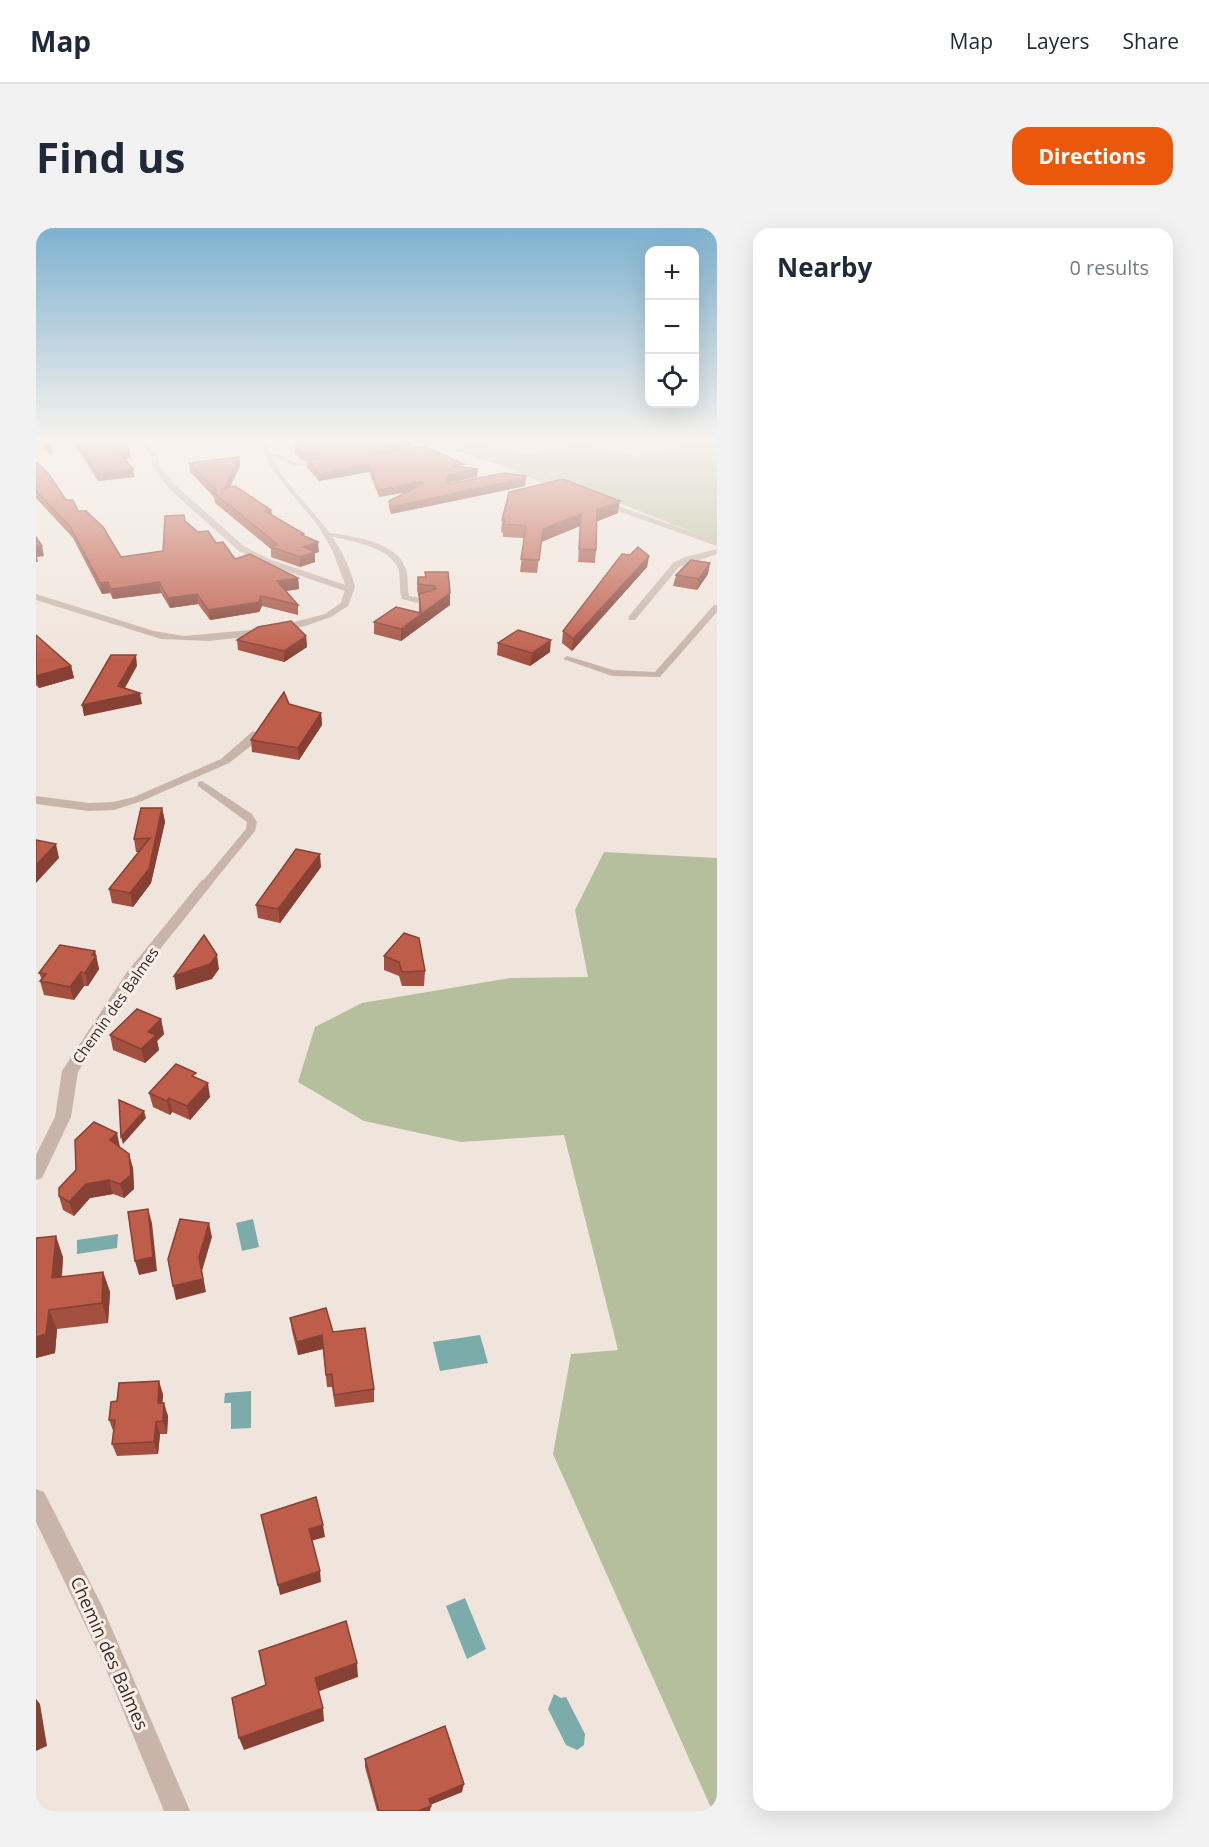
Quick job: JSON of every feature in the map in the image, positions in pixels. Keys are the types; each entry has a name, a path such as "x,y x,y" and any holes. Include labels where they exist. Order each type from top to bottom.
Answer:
{"street":[{"path":"201,513 242,549 266,561 351,590"},
{"path":"36,597 166,637 191,640 242,636 316,620 337,611 348,602 351,590 330,535 311,513"},
{"path":"630,513 717,544"},
{"path":"632,618 676,565 688,559 717,551"},
{"path":"36,800 89,807 114,806 130,802 225,760 247,744 253,735"},
{"name":"Chemin des Balmes","path":"36,1173 63,1117 70,1071 132,975 207,883"},
{"name":"Chemin des Balmes","path":"36,1500 66,1552 118,1666 177,1811"}],"lane":[{"path":"330,535 345,536 392,555 399,561 403,570 405,597 422,602 429,600"},
{"path":"567,659 612,673 657,675 717,608"},
{"path":"202,784 248,816 252,822 251,829 207,883"}],"green space":[{"path":"644,513 717,513 717,542"},
{"path":"604,852 717,858 717,1811 712,1810 553,1454 571,1354 618,1350 564,1135 461,1142 364,1121 298,1082 315,1027 362,1003 510,978 588,977 575,910"}],"water":[{"path":"253,1219 259,1247 242,1251 236,1223"},
{"path":"118,1234 117,1248 77,1254 77,1240"},
{"path":"480,1335 488,1363 440,1371 433,1342"},
{"path":"251,1391 251,1428 231,1429 231,1403 224,1403 225,1393"},
{"path":"465,1598 486,1649 467,1659 446,1606"},
{"path":"554,1694 561,1698 566,1697 585,1734 584,1745 577,1750 566,1745 548,1709"}],"building":[{"path":"57,513 88,513 103,527 121,557 163,551 165,516 184,515 185,521 198,532 208,531 216,543 223,542 235,559 250,554 298,578 277,581 298,605 261,596 259,602 208,610 197,594 168,598 159,582 111,589 108,582 100,583 71,528"},
{"path":"239,513 268,513 304,534 302,535 318,542 303,547 315,552 300,557 271,547 277,544"},
{"path":"504,513 597,513 596,550 579,549 581,514 543,529 539,560 521,559 526,526 504,524 505,520 502,520"},
{"path":"36,537 42,546 36,547"},
{"path":"638,547 649,556 573,639 563,631 622,554 630,555"},
{"path":"691,560 710,563 699,579 676,575"},
{"path":"425,572 448,572 450,593 401,629 374,622 396,607 421,613 419,594 436,589 434,586 418,584 418,577 426,577"},
{"path":"291,621 306,636 284,651 237,640 258,627"},
{"path":"518,630 551,640 532,653 498,643"},
{"path":"36,635 71,666 36,676"},
{"path":"111,655 136,655 118,686 140,693 82,705"},
{"path":"284,692 289,704 321,713 298,748 251,740"},
{"path":"141,808 162,808 149,869 130,893 109,889 150,838 134,839"},
{"path":"36,840 56,844 36,865"},
{"path":"296,849 320,854 278,909 256,905"},
{"path":"404,933 419,938 425,971 402,972 399,962 384,956"},
{"path":"204,935 217,955 210,964 174,976"},
{"path":"60,945 95,951 92,955 96,956 85,973 81,972 70,987 40,981 46,974 39,973"},
{"path":"137,1009 161,1019 148,1032 156,1035 141,1049 110,1035"},
{"path":"176,1064 196,1073 192,1076 208,1083 187,1106 149,1093"},
{"path":"119,1100 144,1111 121,1137"},
{"path":"94,1122 117,1133 110,1140 129,1154 131,1175 120,1184 109,1180 86,1184 69,1202 59,1196 59,1188 76,1170 75,1140"},
{"path":"148,1209 153,1257 135,1261 128,1212"},
{"path":"180,1219 209,1223 199,1257 203,1279 173,1286 168,1259"},
{"path":"56,1236 52,1278 103,1272 102,1303 49,1310 46,1334 36,1337 36,1238"},
{"path":"326,1308 333,1332 365,1328 374,1389 334,1395 332,1374 326,1375 322,1335 297,1342 290,1318"},
{"path":"159,1381 158,1403 164,1403 163,1421 156,1422 154,1442 112,1444 115,1420 109,1420 111,1402 117,1401 119,1383"},
{"path":"316,1497 323,1525 309,1529 320,1571 278,1585 261,1515"},
{"path":"346,1621 357,1663 315,1678 323,1708 239,1738 232,1698 266,1685 259,1651"},
{"path":"445,1726 464,1784 429,1799 431,1806 418,1811 379,1811 365,1759"}]}
